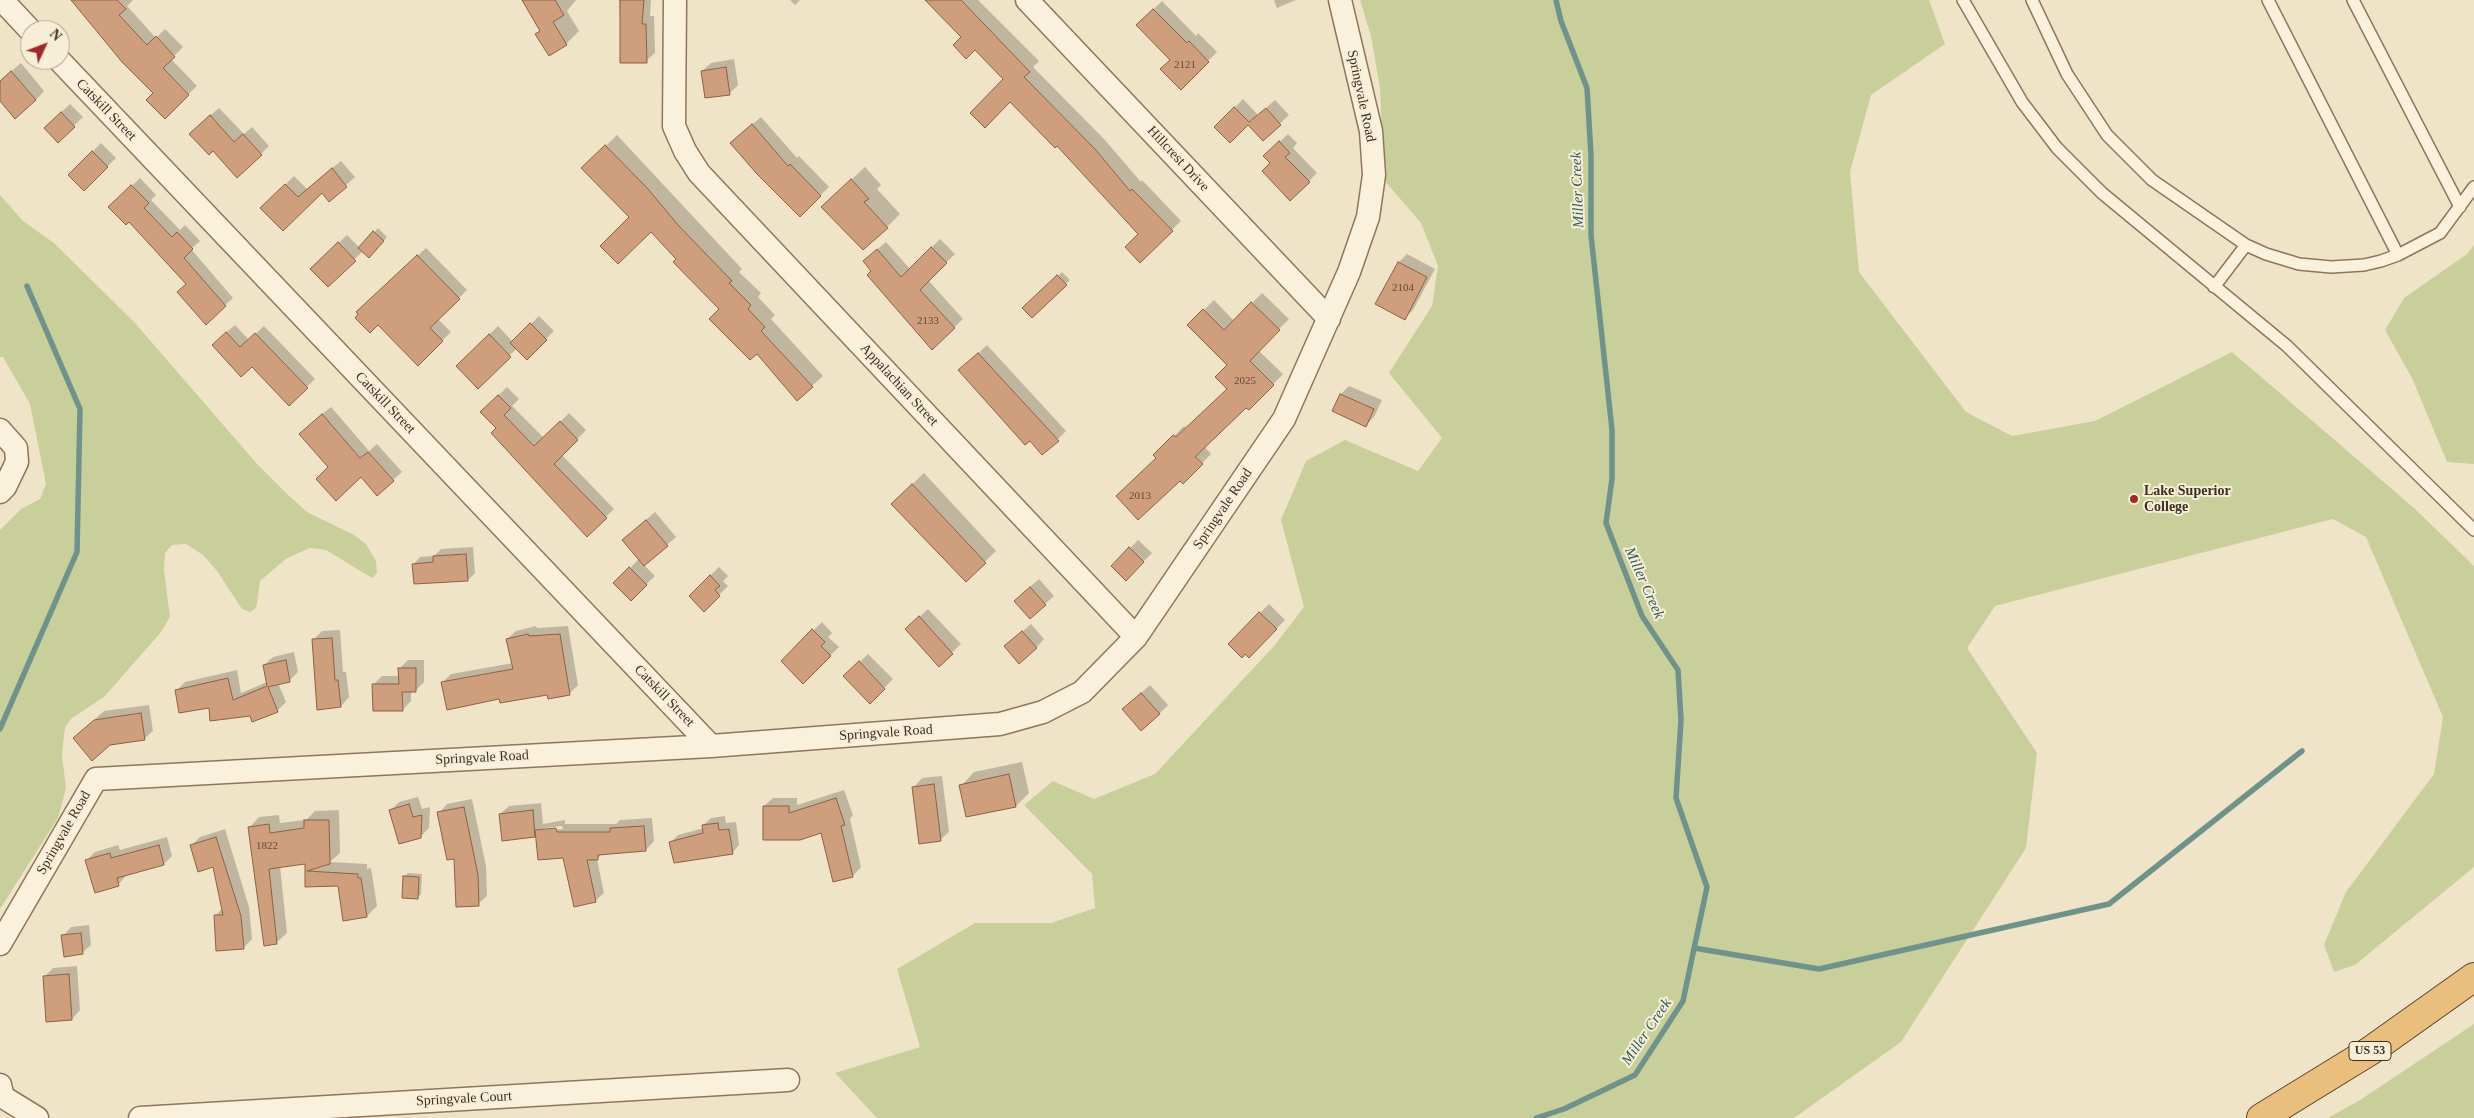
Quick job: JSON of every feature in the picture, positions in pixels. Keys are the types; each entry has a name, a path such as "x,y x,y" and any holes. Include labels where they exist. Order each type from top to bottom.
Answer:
{"highway":[{"name":"US 53","path":"2261,1118 2370,1051 2474,977"}],"street":[{"path":"2,0 21,20"},
{"name":"Appalachian Street","path":"675,0 674,126 685,151 699,173 1136,637"},
{"name":"Hillcrest Drive","path":"1027,0 1329,319"},
{"name":"Springvale Road","path":"0,944 96,779 711,746 1000,724 1043,712 1082,692 1136,637 1284,419 1349,272 1368,217 1374,175 1371,131 1340,0"},
{"name":"Catskill Street","path":"69,70 711,746"},
{"path":"0,430 16,448 17,462 5,487 0,492"},
{"name":"Springvale Court","path":"140,1118 788,1080"},
{"path":"0,1085 3,1097 37,1118"}],"lane":[{"path":"1962,0 2017,94 2057,148 2102,193 2287,346 2474,530"},
{"path":"2032,0 2067,74 2107,135 2152,180 2246,245 2280,259 2315,266 2364,265 2398,255 2440,233 2474,187"},
{"path":"2268,0 2398,255"},
{"path":"2353,0 2460,207"},
{"path":"2214,286 2246,245"}],"green space":[{"path":"1360,0 1929,0 1945,44 1871,95 1850,172 1859,272 1966,412 2012,436 2095,421 2232,352 2414,508 2474,566 2474,867 2355,965 2334,972 2324,945 2346,892 2434,774 2443,717 2366,537 2333,519 1995,606 1967,648 2037,753 2026,848 1901,1042 1794,1118 877,1118 835,1073 920,1047 897,969 975,923 1051,923 1095,908 1092,874 1024,805 1053,781 1094,799 1155,774 1274,646 1304,607 1281,520 1306,461 1345,440 1418,471 1442,438 1389,373 1432,306 1438,266 1421,223 1384,180 1380,88 1371,36"},
{"path":"0,195 23,221 54,243 135,323 258,465 286,493 307,512 354,535 366,544 376,561 377,573 372,578 326,550 310,548 287,558 260,581 257,604 255,609 250,612 242,609 217,571 203,555 186,544 172,545 165,553 164,570 170,617 161,632 105,696 71,719 65,727 62,755 66,788 58,818 0,909 0,530 21,509 40,499 46,484 30,404 3,357 0,357"},
{"path":"2474,245 2474,464 2447,462 2412,378 2385,330 2404,298 2467,254"},
{"path":"2474,1024 2474,1118 2328,1118 2360,1100"}],"building":[{"path":"71,0 117,0 126,9 119,15 147,45 156,36 175,57 163,68 189,95 165,119 146,100 153,93 122,62"},
{"path":"522,0 555,0 564,15 553,22 567,45 549,56 535,34 540,31"},
{"path":"620,0 644,0 642,24 646,24 647,63 620,63"},
{"path":"925,0 961,0 1030,72 1024,77 1095,149 1130,191 1132,189 1173,231 1140,263 1125,247 1138,234 1057,146 1055,148 1010,102 985,128 970,113 1003,79 975,50 966,59 953,45 961,37"},
{"path":"1153,9 1187,43 1189,41 1209,62 1181,90 1160,69 1170,60 1136,25"},
{"path":"726,67 730,95 705,98 701,71"},
{"path":"11,71 36,100 15,119 0,101 0,81"},
{"path":"1234,107 1249,122 1266,108 1281,125 1263,141 1248,125 1230,143 1214,127"},
{"path":"61,112 75,127 58,143 44,128"},
{"path":"210,115 234,142 243,134 262,155 237,178 213,151 209,155 189,134"},
{"path":"752,124 788,166 790,164 821,196 800,217 757,174 730,143"},
{"path":"1279,141 1290,153 1285,157 1310,182 1290,201 1262,171 1270,163 1263,156"},
{"path":"605,145 732,281 729,283 751,305 748,309 765,327 761,331 813,387 797,401 757,354 750,360 709,319 719,309 673,262 676,259 651,232 618,264 600,246 629,217 581,168"},
{"path":"92,151 108,167 84,191 68,175"},
{"path":"332,168 347,187 329,202 322,193 283,231 260,208 285,184 298,197"},
{"path":"851,179 869,199 864,202 888,228 863,250 821,207"},
{"path":"131,185 149,203 144,208 172,237 177,232 193,249 184,258 226,306 206,325 177,292 186,284 129,222 126,225 108,207"},
{"path":"373,231 384,241 369,258 358,248"},
{"path":"338,242 356,261 328,287 310,269"},
{"path":"931,247 947,263 920,290 955,328 932,350 867,275 871,271 863,261 877,249 901,277"},
{"path":"417,255 460,299 430,328 443,341 418,366 378,325 370,333 355,318 358,314 356,312"},
{"path":"1398,262 1427,277 1405,320 1375,304"},
{"path":"1057,275 1067,285 1032,318 1022,308"},
{"path":"1251,302 1280,330 1250,361 1274,385 1249,410 1246,408 1195,457 1203,464 1183,484 1180,481 1138,520 1116,496 1156,458 1153,455 1173,435 1176,437 1227,389 1215,377 1227,365 1187,325 1203,309 1224,330"},
{"path":"530,323 547,340 527,360 510,343"},
{"path":"226,332 240,347 255,333 308,388 289,406 252,367 241,377 212,345"},
{"path":"489,334 511,357 478,389 456,366"},
{"path":"978,353 1059,441 1042,455 1030,441 1025,445 958,370"},
{"path":"1340,394 1374,409 1366,427 1332,411"},
{"path":"498,395 511,408 504,415 534,446 560,421 578,440 554,464 607,518 587,537 491,433 496,428 480,412"},
{"path":"322,414 360,458 368,452 394,481 377,496 361,477 336,501 316,479 328,467 299,434"},
{"path":"912,484 986,563 966,582 891,504"},
{"path":"646,520 668,546 644,566 622,540"},
{"path":"1129,547 1144,562 1126,581 1111,566"},
{"path":"466,554 468,581 414,584 412,564 433,562 433,556"},
{"path":"629,567 647,585 631,601 613,583"},
{"path":"710,575 720,586 715,590 720,596 704,612 689,596"},
{"path":"1030,587 1046,605 1030,619 1014,601"},
{"path":"1259,612 1277,629 1249,658 1245,654 1242,658 1228,644"},
{"path":"919,616 953,654 939,667 905,629"},
{"path":"812,629 825,642 821,646 831,656 803,684 781,661"},
{"path":"1022,631 1037,648 1019,664 1004,646"},
{"path":"528,634 529,636 560,634 570,695 548,699 547,695 500,703 499,699 447,710 441,682 513,669 506,639"},
{"path":"332,638 335,680 338,680 341,707 317,710 312,639"},
{"path":"286,660 290,682 268,687 278,712 252,722 250,716 210,721 209,708 179,713 175,690 228,678 233,700 267,686 263,665"},
{"path":"859,661 885,689 870,704 843,676"},
{"path":"398,668 416,668 416,692 402,692 403,711 373,711 372,684 399,684"},
{"path":"1141,693 1160,714 1141,731 1122,709"},
{"path":"141,713 145,740 110,745 92,761 73,738 94,720"},
{"path":"1009,774 1016,807 966,817 959,785"},
{"path":"934,784 941,841 919,844 912,787"},
{"path":"836,798 845,825 841,826 853,877 833,882 821,833 800,840 763,840 763,806 789,806 789,813"},
{"path":"409,804 413,817 422,815 421,838 399,844 389,810"},
{"path":"464,807 478,875 479,906 456,907 454,859 447,860 437,812"},
{"path":"533,810 535,837 502,841 499,814"},
{"path":"304,820 329,820 330,864 307,871 358,874 358,878 361,878 367,917 343,921 338,886 305,887 305,864 269,869 277,944 264,946 248,827 269,824 270,833 304,828"},
{"path":"718,823 719,830 729,829 733,854 674,863 669,842 703,833 702,825"},
{"path":"644,826 646,851 598,855 598,860 587,860 596,902 574,907 563,858 538,860 535,830 556,828 557,832 610,832 610,828"},
{"path":"216,837 241,916 244,949 216,951 214,915 223,915 213,867 198,872 190,845"},
{"path":"159,845 164,865 117,878 119,886 95,893 85,860 110,853 111,858"},
{"path":"403,876 419,877 418,899 402,898"},
{"path":"81,933 83,954 64,957 61,935"},
{"path":"69,974 72,1020 46,1022 43,976"}],"waterway":[{"name":"Miller Creek","path":"1536,1118 1564,1109 1635,1075 1683,1001 1707,887 1676,798 1681,720 1678,670 1642,616 1606,523 1612,479 1612,430 1591,235 1591,155 1587,88 1561,21 1556,0"},
{"path":"0,729 77,552 80,409 27,286"},
{"path":"1694,948 1819,969 2109,904 2302,751"}],"place":[{"name":"Lake Superior College","path":"2134,499"}]}
